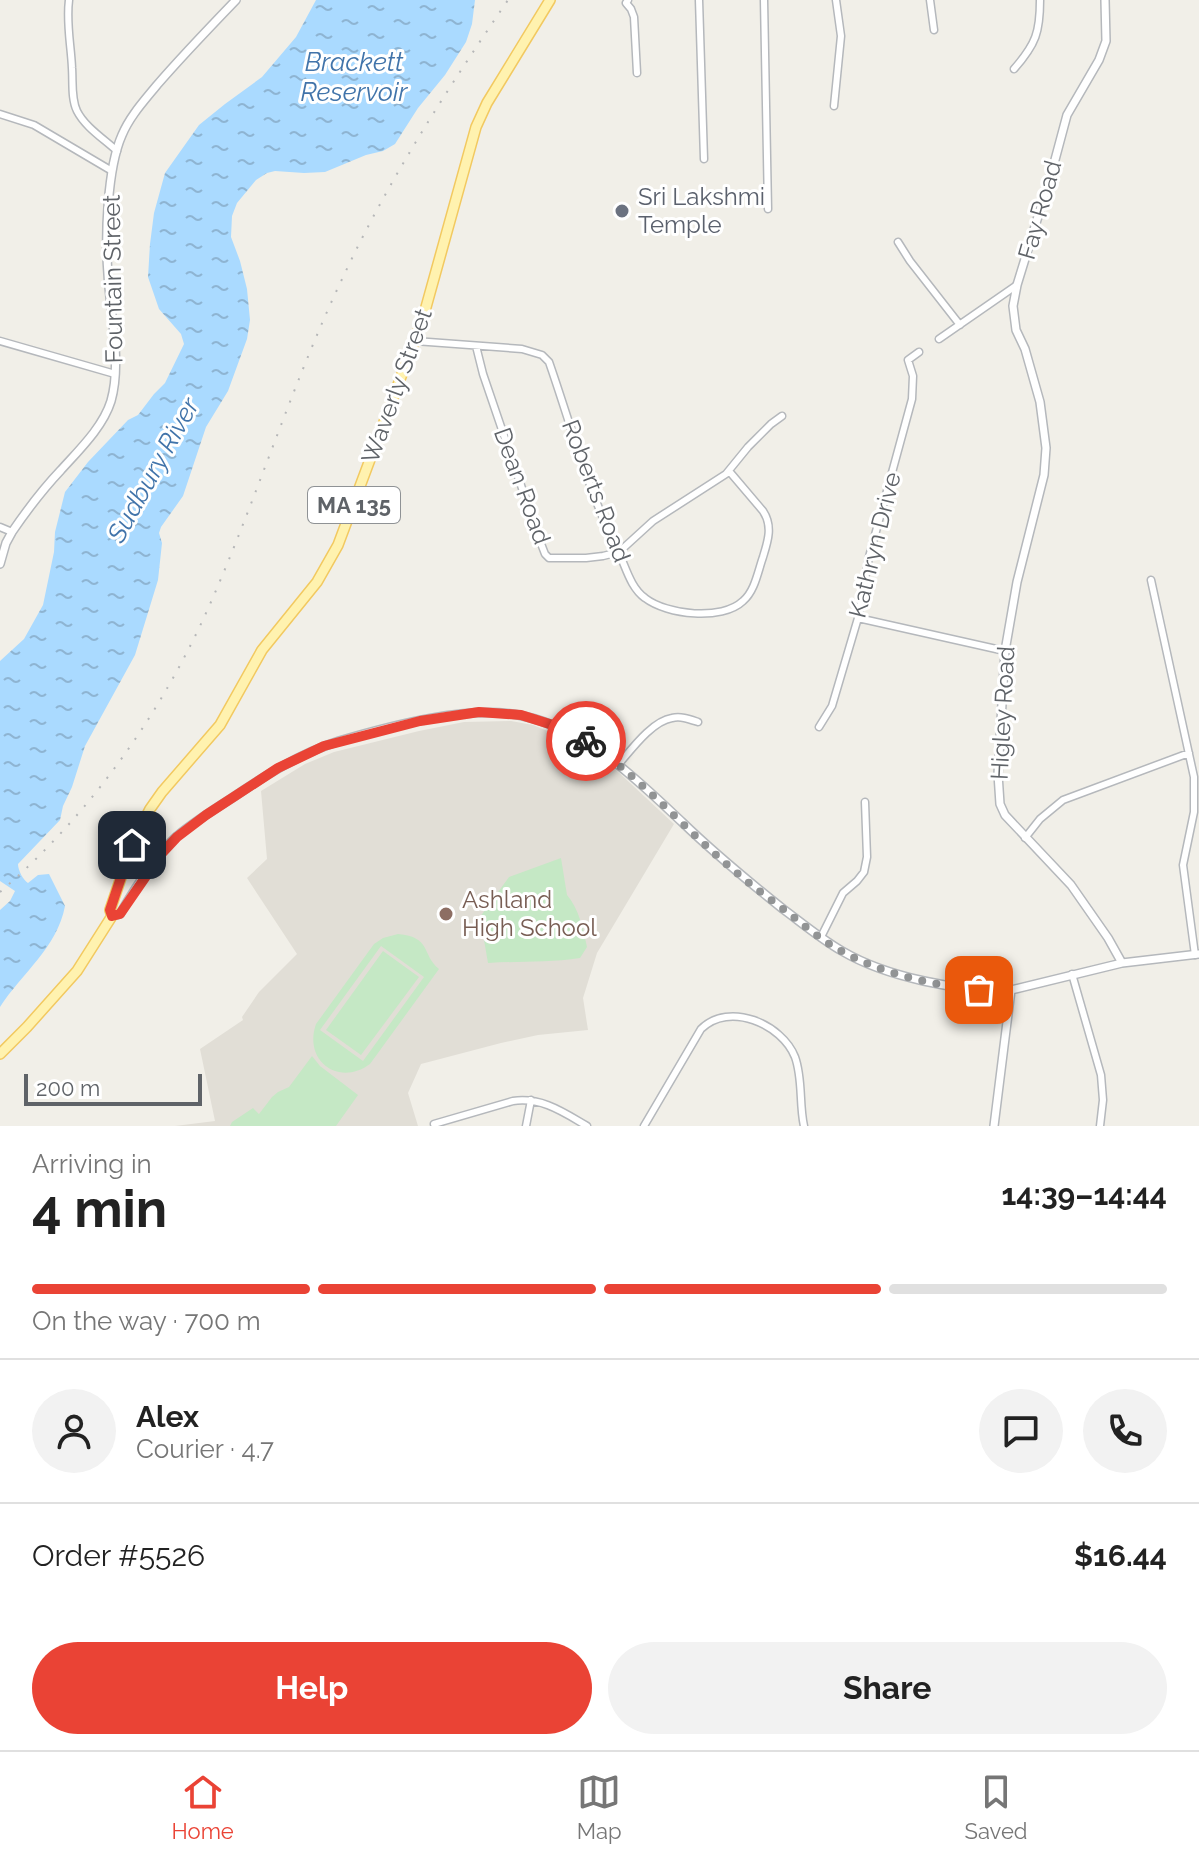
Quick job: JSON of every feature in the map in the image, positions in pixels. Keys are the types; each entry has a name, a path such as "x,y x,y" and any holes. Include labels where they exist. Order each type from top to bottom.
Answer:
{"main road":[{"name":"Waverly Street","path":"112,916 110,910 128,858 150,809 212,736 269,641 329,564 345,529 430,297 476,127 487,103 550,0"},
{"name":"MA 135","path":"0,1054 77,971 112,916"}],"street":[{"path":"69,0 67,22 77,111 117,151"},
{"name":"Fountain Street","path":"0,564 12,532 98,425 110,403 115,374 107,256 112,171 127,125 171,68 236,0"},
{"path":"699,0 704,159"},
{"path":"764,0 768,209"},
{"path":"834,106 841,36 836,0"},
{"path":"930,0 934,30"},
{"path":"1014,69 1037,38 1040,0"},
{"name":"Fay Road","path":"1044,425 1033,372 1013,315 1017,285 1067,115 1099,60 1106,41 1105,0"},
{"path":"627,1 634,17 637,73"},
{"path":"0,114 34,125 112,171"},
{"path":"898,242 960,325"},
{"path":"939,339 1017,285"},
{"path":"0,341 115,374"},
{"name":"Roberts Road","path":"415,341 535,352 549,362 592,494 634,587 645,599 695,614 714,613 731,609 750,592 769,534 768,518 729,471"},
{"name":"Dean Road","path":"476,346 545,554 556,559 619,552"},
{"name":"Kathryn Drive","path":"819,727 832,706 858,618 869,557 912,399 913,376 908,360 919,352"},
{"path":"619,552 653,521 714,484 782,416"},
{"name":"Higley Road","path":"1044,425 1044,475 1017,582 1005,651 998,792 1005,815 1071,885 1122,963"},
{"path":"0,527 12,532"},
{"path":"112,916 120,914 169,845 206,815 293,759 348,739 441,717 479,712 508,713 559,727 587,741 618,765 715,854 821,937 844,953 881,969 964,988 995,991 1011,990 1122,963 1197,954 1183,865 1194,812 1194,777 1151,580"},
{"path":"858,618 1005,651"},
{"path":"618,765 662,721 676,717 698,722"},
{"path":"1025,838 1040,819 1063,800 1189,753"},
{"path":"821,937 843,893 864,872 867,857 865,802"},
{"path":"1072,974 1101,1075 1103,1100 1100,1126"},
{"path":"994,1126 1011,990"},
{"path":"644,1126 701,1029 708,1022 730,1016 753,1019 779,1035 792,1050 798,1068 804,1126"},
{"path":"434,1124 513,1101 531,1100 552,1105 587,1126"},
{"path":"526,1126 531,1100"}],"shaded area":[{"name":"Ashland High School","path":"511,721 533,725 581,745 615,769 674,824 597,953 583,998 588,1030 538,1035 421,1064 408,1093 418,1126 175,1126 215,1121 200,1049 243,1020 259,992 297,954 247,878 267,859 261,791 305,764 334,752 464,722"}],"green space":[{"path":"561,858 567,895 578,913 587,947 580,958 488,963 480,917 509,877"},
{"path":"398,934 416,939 439,969 370,1064 347,1073 336,1071 319,1059 313,1037 316,1024 374,944","holes":["381,946 424,977 363,1061 320,1030"]},
{"path":"383,951 419,977 361,1055 326,1030"},
{"path":"312,1056 320,1066 358,1095 336,1126 230,1126 253,1108 259,1114 272,1097 289,1087"}],"water":[{"name":"Brackett Reservoir","path":"316,0 475,0 466,42 395,144 325,172 267,173 256,180 237,203 232,216 231,237 247,289 250,320 247,339 228,391 206,427 183,496 161,527 158,580 135,655 85,746 60,820 18,864 21,875 28,883 38,875 49,874 65,906 55,935 0,1007 0,910 15,891 0,881 0,661 24,639 43,605 65,492 88,462 128,420 138,415 165,383 184,344 181,334 159,309 148,277 154,213 165,173 199,125 262,77 296,37"}],"railway":[{"path":"0,892 66,828 95,793 124,756 173,678 214,595 309,354 362,239 420,134 508,0"}],"way so far":[{"path":"586,741 653,795 720,858 844,953 914,979 979,990"}],"place":[{"name":"Sri Lakshmi Temple","path":"622,211"},
{"name":"Ashland High School","path":"446,914"}],"route":[{"path":"132,845 110,910 112,916 120,914 162,853 177,837 278,768 324,746 420,721 479,712 521,715 559,727 586,741"}],"water label":[{"name":"Sudbury River","path":"153,470"}]}
